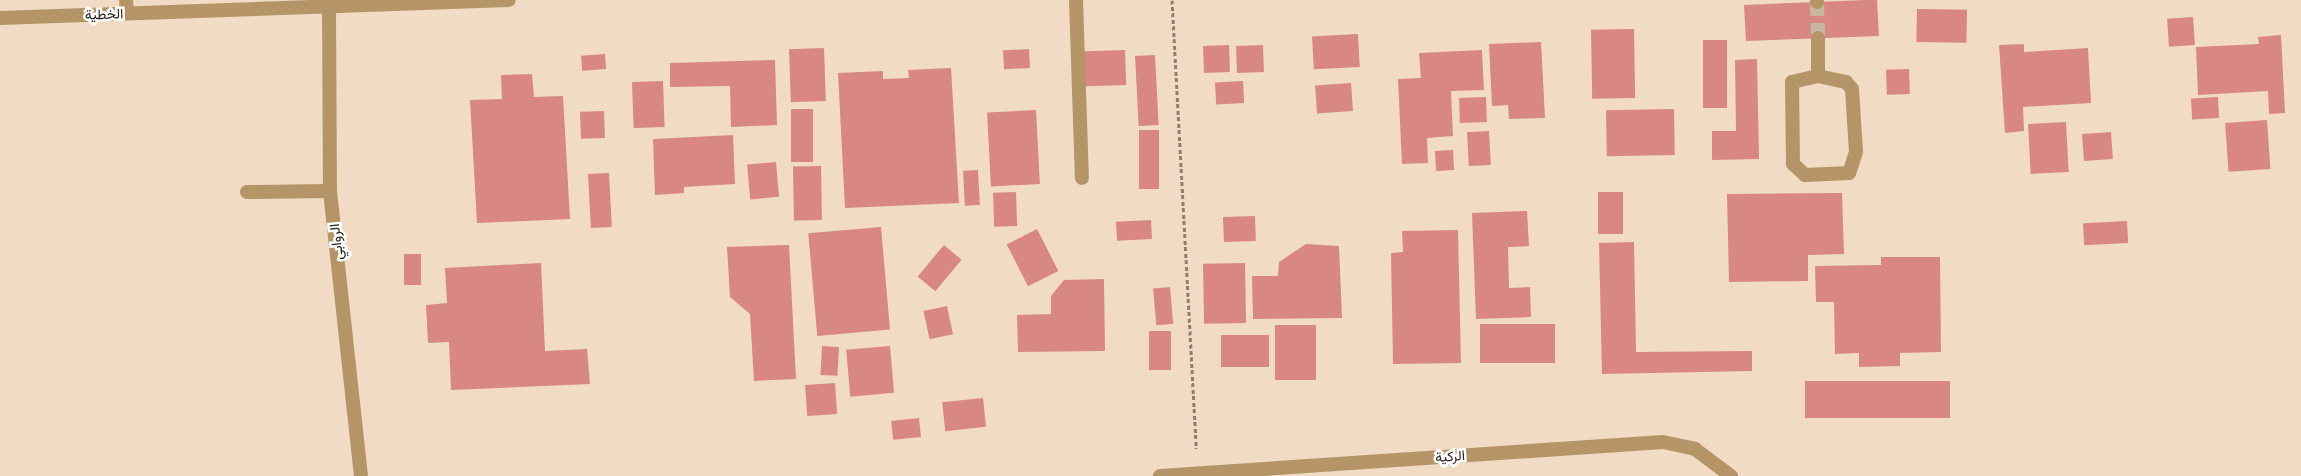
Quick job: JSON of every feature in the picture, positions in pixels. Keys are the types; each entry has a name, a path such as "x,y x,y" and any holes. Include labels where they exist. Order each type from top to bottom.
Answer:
{"street":[{"name":"الخطية","path":"0,18 126,6 509,0"},
{"path":"1076,0 1082,178"},
{"name":"الروابي","path":"329,4 330,191 361,476"},
{"path":"1818,38 1818,76"},
{"path":"1818,76 1846,82 1852,89 1856,152 1849,173 1805,175 1793,164 1792,82 1818,76"},
{"path":"247,192 330,191"},
{"name":"الركية","path":"1160,476 1663,442 1695,449 1731,476"}],"path":[{"path":"1172,0 1197,474"}],"building":[{"path":"1877,0 1879,36 1746,41 1744,5"},
{"path":"1917,9 1967,10 1966,43 1916,42"},
{"path":"2193,17 2195,45 2169,47 2167,19"},
{"path":"1634,29 1635,98 1592,99 1591,30"},
{"path":"1358,34 1360,67 1314,69 1312,36"},
{"path":"2281,35 2285,113 2269,114 2268,91 2198,95 2196,47 2259,44 2258,37"},
{"path":"1703,40 1727,40 1727,108 1703,108"},
{"path":"1541,42 1545,118 1509,119 1508,105 1492,106 1489,44"},
{"path":"2024,44 2024,52 2088,48 2091,103 2023,107 2024,131 2005,133 1999,45"},
{"path":"1229,45 1230,72 1204,73 1203,46"},
{"path":"1263,45 1264,72 1237,73 1236,46"},
{"path":"824,48 826,101 791,102 789,49"},
{"path":"1029,49 1030,68 1004,69 1003,50"},
{"path":"1125,50 1126,85 1080,87 1079,52"},
{"path":"1482,50 1484,90 1451,91 1453,136 1427,138 1428,163 1402,164 1398,79 1421,78 1419,53"},
{"path":"605,54 606,69 582,71 581,56"},
{"path":"1155,55 1159,125 1139,126 1135,56"},
{"path":"1757,59 1759,159 1712,160 1712,131 1736,131 1735,60"},
{"path":"775,60 777,125 731,127 730,86 670,87 670,63"},
{"path":"951,68 959,203 845,208 838,73 883,71 883,79 909,78 908,70"},
{"path":"1909,69 1910,94 1887,95 1886,70"},
{"path":"532,74 534,97 563,96 570,219 477,223 470,100 502,99 501,75"},
{"path":"663,81 665,127 634,128 632,82"},
{"path":"1243,81 1244,103 1216,104 1215,82"},
{"path":"1351,83 1353,111 1317,113 1315,86"},
{"path":"1486,97 1487,122 1460,123 1459,98"},
{"path":"2218,97 2219,118 2192,119 2191,98"},
{"path":"791,109 813,109 813,162 791,162"},
{"path":"1674,109 1675,155 1607,156 1606,110"},
{"path":"1036,110 1040,184 991,186 987,113"},
{"path":"604,111 605,138 581,139 580,112"},
{"path":"2267,120 2270,169 2229,172 2225,123"},
{"path":"2066,122 2069,172 2031,174 2028,124"},
{"path":"1139,130 1159,130 1159,189 1139,189"},
{"path":"1489,131 1491,165 1469,166 1467,132"},
{"path":"2111,132 2113,159 2084,161 2082,134"},
{"path":"733,135 735,184 684,187 684,193 655,195 653,139"},
{"path":"1453,150 1454,170 1436,171 1435,151"},
{"path":"776,162 779,197 750,199 747,165"},
{"path":"793,166 821,166 822,220 794,220"},
{"path":"978,170 980,205 965,206 963,171"},
{"path":"609,173 612,227 591,228 588,174"},
{"path":"1016,192 1017,226 994,227 993,193"},
{"path":"1598,192 1623,192 1623,234 1598,234"},
{"path":"1842,193 1844,254 1808,255 1808,281 1729,282 1727,194"},
{"path":"1527,211 1529,246 1508,247 1509,288 1530,287 1531,317 1476,319 1472,213"},
{"path":"1255,216 1256,241 1224,242 1223,217"},
{"path":"1151,220 1152,239 1117,241 1116,222"},
{"path":"2127,221 2128,243 2084,245 2083,223"},
{"path":"881,227 890,330 817,336 808,233"},
{"path":"1037,229 1058,271 1028,286 1007,244"},
{"path":"1458,230 1461,363 1393,364 1391,253 1403,252 1402,231"},
{"path":"1634,242 1636,352 1752,351 1752,371 1602,374 1599,243"},
{"path":"1306,244 1339,246 1342,318 1253,319 1252,276 1278,276 1279,262"},
{"path":"789,245 796,379 754,381 750,314 730,297 727,247"},
{"path":"944,245 962,260 935,291 918,276"},
{"path":"404,254 421,254 421,285 404,285"},
{"path":"1881,257 1940,257 1941,352 1900,353 1900,366 1859,367 1859,353 1835,354 1834,302 1816,302 1815,266 1881,265"},
{"path":"541,263 545,351 587,349 590,384 451,390 449,342 428,343 426,305 447,303 445,268"},
{"path":"1245,263 1246,323 1204,324 1203,264"},
{"path":"1104,279 1105,351 1018,352 1017,315 1051,314 1051,296 1064,280"},
{"path":"1170,287 1173,324 1156,325 1153,288"},
{"path":"947,306 953,334 930,339 924,311"},
{"path":"1480,324 1555,324 1555,363 1480,363"},
{"path":"1275,325 1316,325 1316,380 1275,380"},
{"path":"1149,331 1171,331 1171,370 1149,370"},
{"path":"1221,335 1269,335 1269,367 1221,367"},
{"path":"822,346 839,347 837,376 820,375"},
{"path":"890,346 894,393 850,397 846,350"},
{"path":"1805,381 1950,381 1950,418 1805,418"},
{"path":"835,383 837,414 807,416 805,385"},
{"path":"983,398 986,427 945,431 942,402"},
{"path":"919,418 921,437 893,440 891,421"}],"tunnel":[{"path":"1817,2 1818,38"}]}
